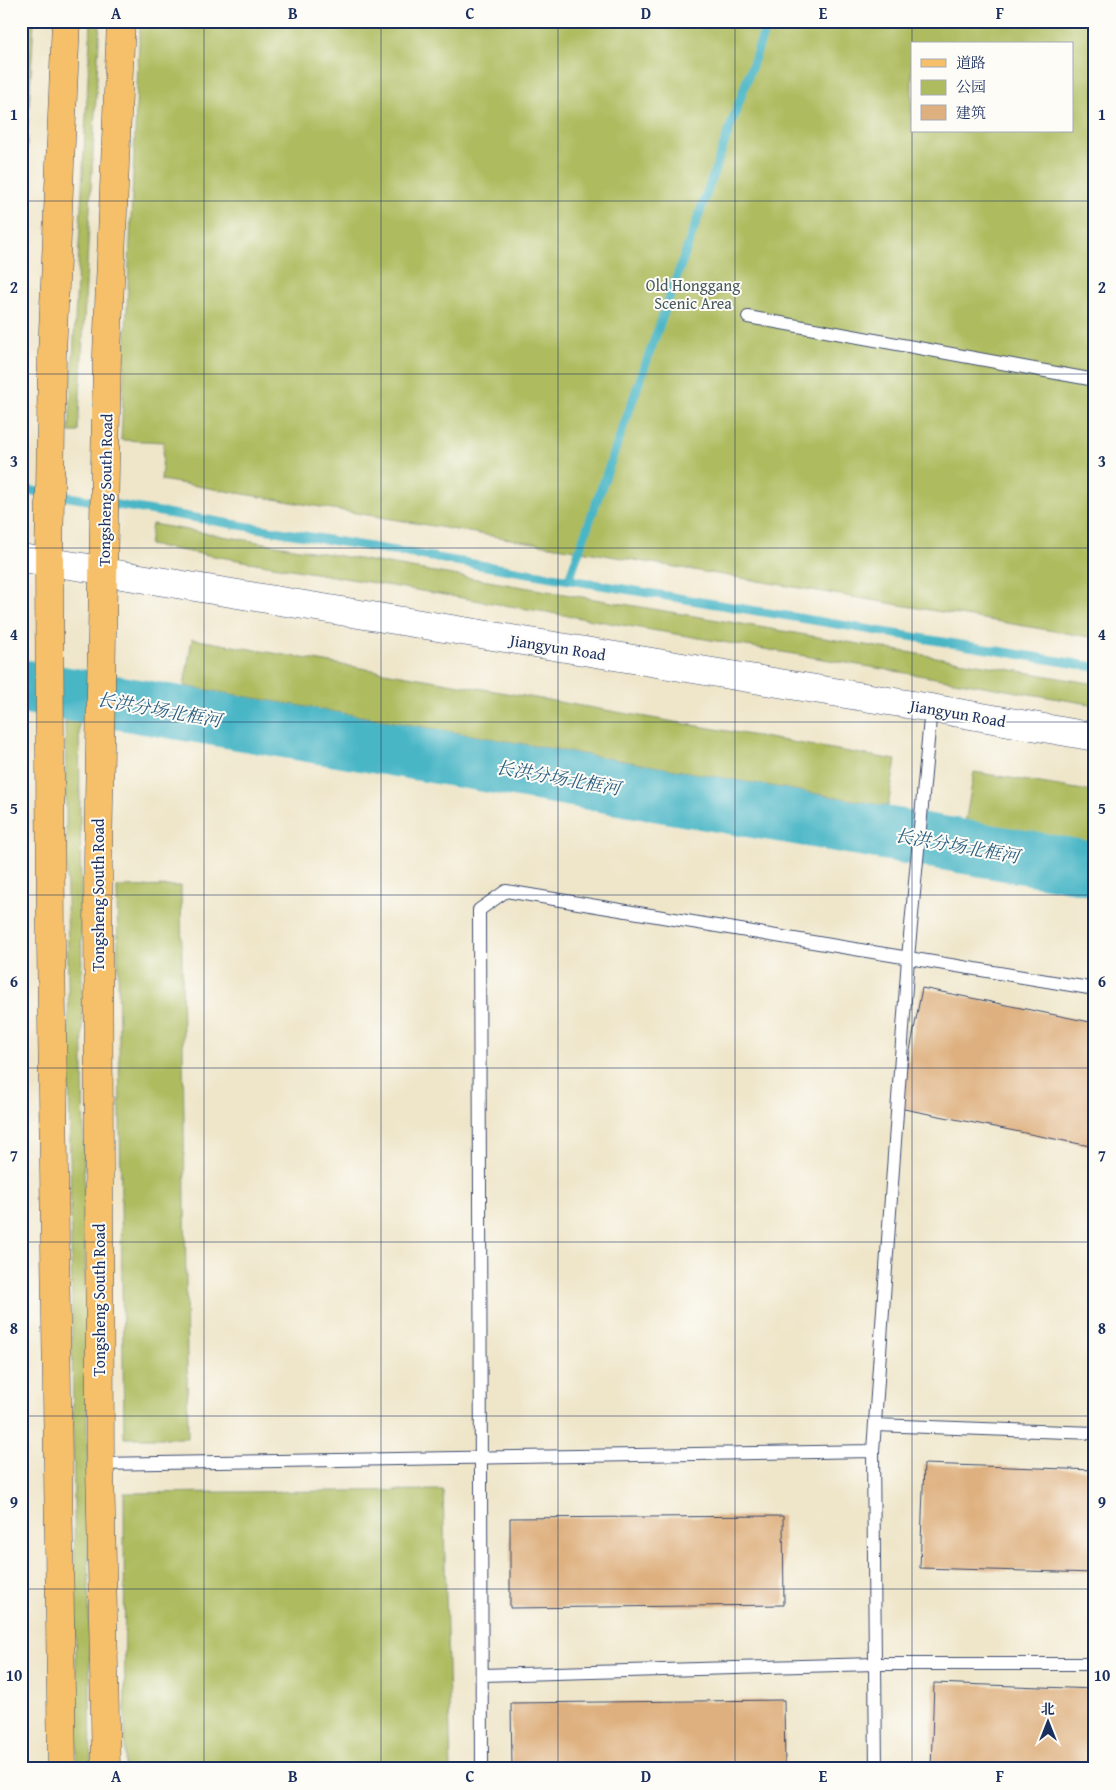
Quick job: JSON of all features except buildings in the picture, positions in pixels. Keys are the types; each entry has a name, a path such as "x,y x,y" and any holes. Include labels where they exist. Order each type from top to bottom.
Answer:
{"main road":[{"path":"62,1769 51,943 49,563 52,355 66,21"},
{"name":"Tongsheng South Road","path":"106,1769 100,1464 98,869 107,354 121,21"}],"street":[{"name":"Jiangyun Road","path":"21,558 103,570 120,575 931,708 1095,737"}],"lane":[{"path":"748,317 1095,380"},
{"path":"876,1769 873,1451 908,958 931,708"},
{"path":"482,1769 479,910 506,891 1095,989"},
{"path":"875,1425 1095,1433"},
{"path":"100,1464 873,1451"},
{"path":"482,1675 875,1664 1095,1664"}],"green space":[{"path":"21,21 34,21 21,249"},
{"path":"91,21 100,21 78,432 69,432"},
{"name":"Old Honggang Scenic Area","path":"140,21 1095,21 1095,638 161,480 164,442 121,440"},
{"path":"152,524 1095,684 1095,705 149,545"},
{"path":"192,639 896,760 888,806 184,686"},
{"path":"65,719 79,719 91,1769 77,1769"},
{"path":"974,772 1095,792 1095,846 965,824"},
{"path":"181,886 188,1438 124,1438 117,887"},
{"path":"21,1479 26,1769 21,1769"},
{"path":"443,1490 451,1769 125,1769 124,1493"}],"waterway":[{"path":"569,579 768,21"},
{"path":"21,489 1095,667"},
{"name":"长洪分场北框河","path":"21,686 1095,869"}]}
